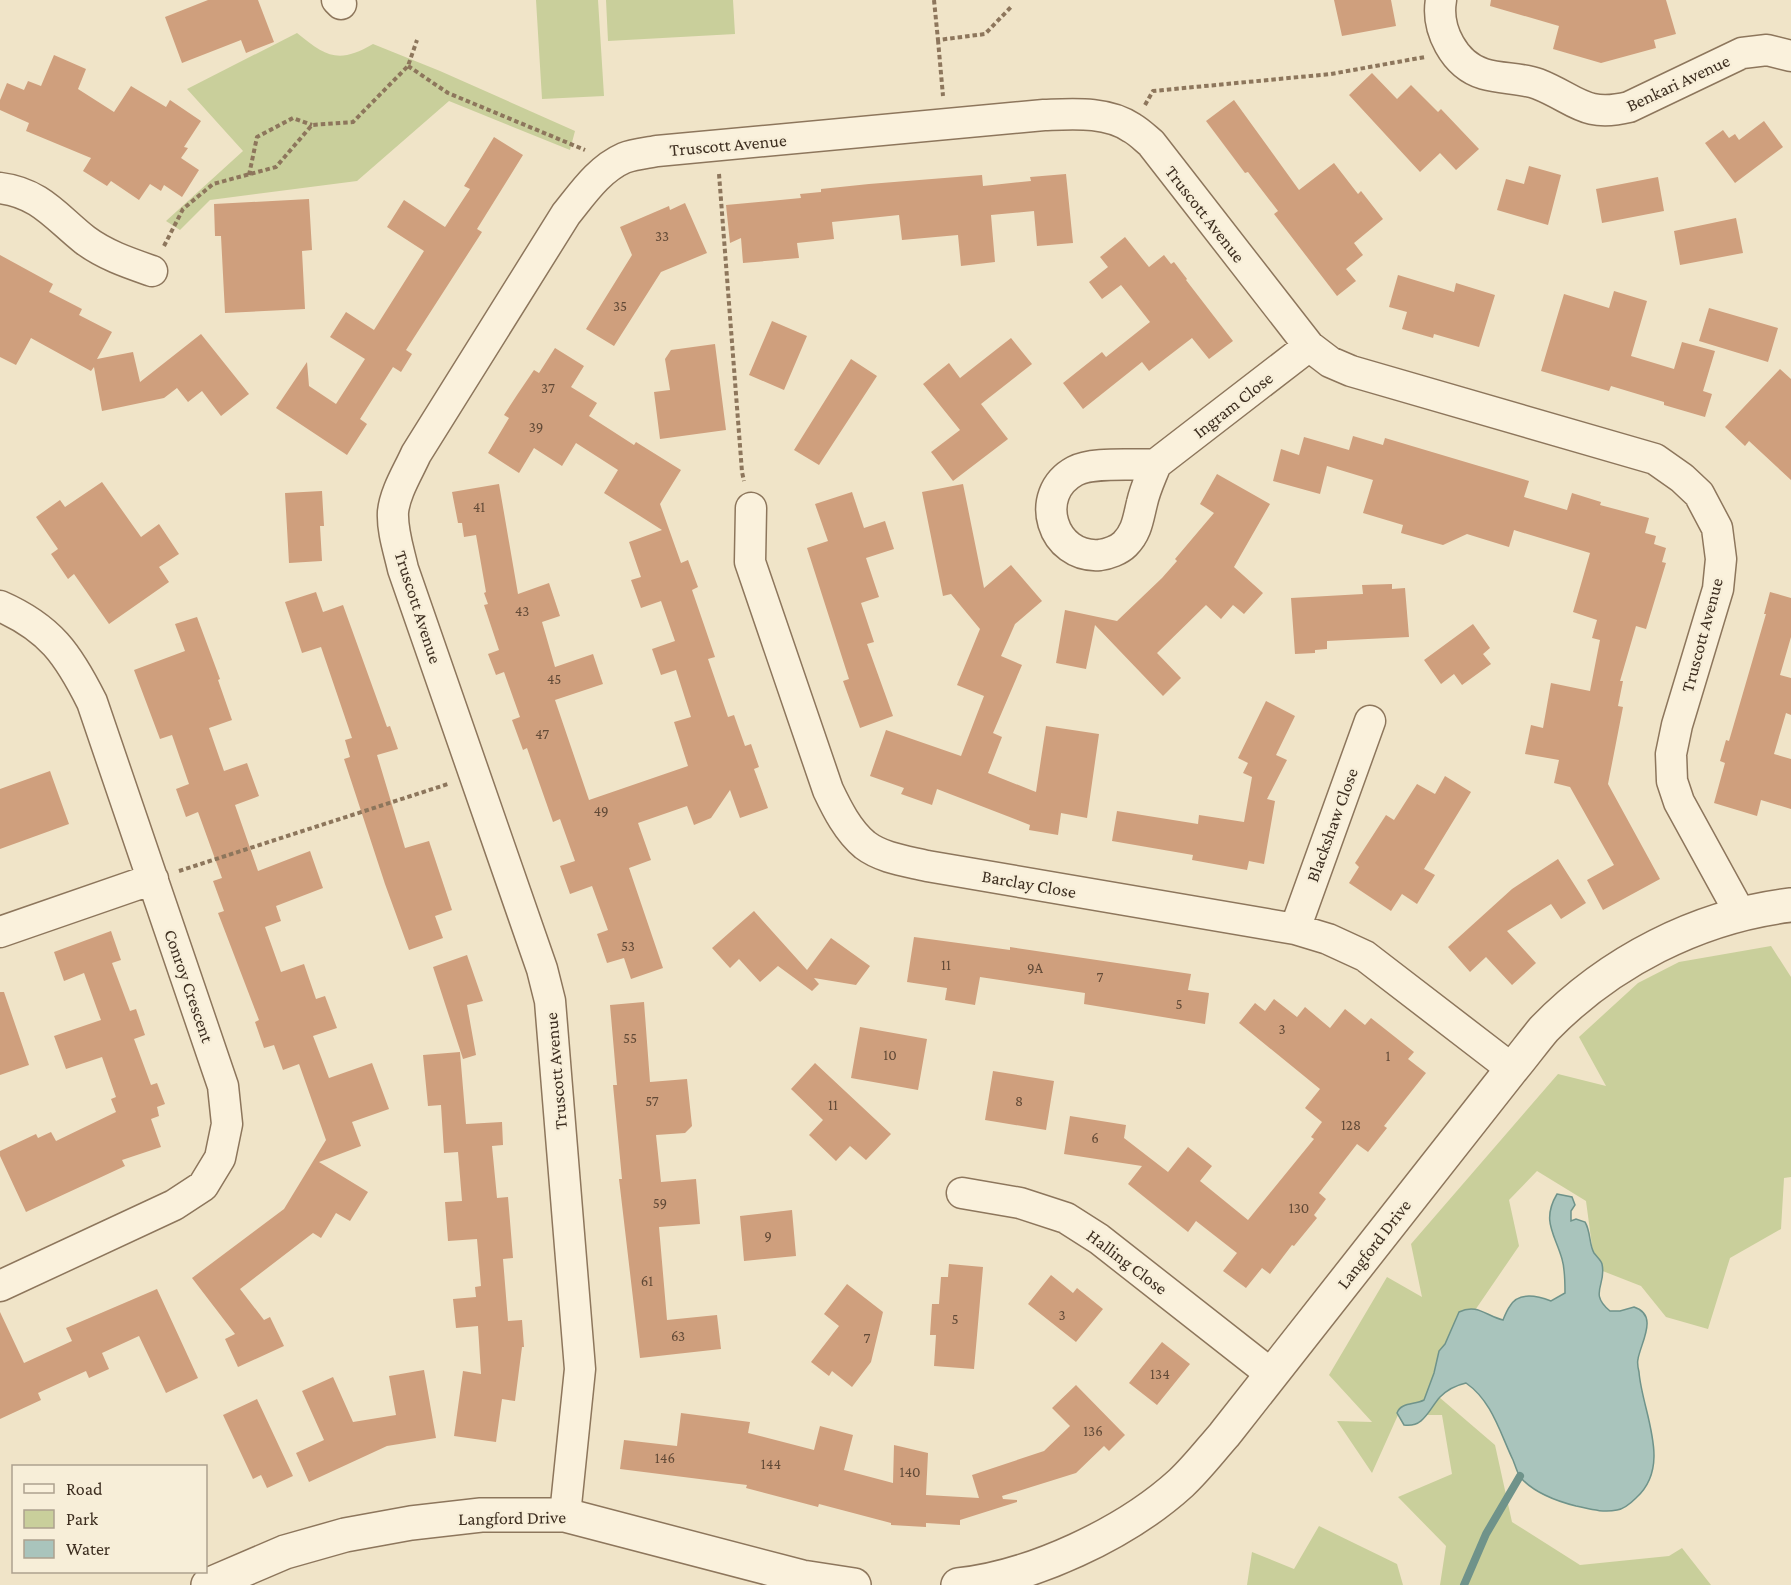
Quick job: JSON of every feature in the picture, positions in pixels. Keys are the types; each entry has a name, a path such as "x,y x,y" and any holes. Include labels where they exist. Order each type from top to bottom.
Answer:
{"street":[{"name":"Benkari Avenue","path":"1441,0 1439,9 1442,28 1450,46 1467,64 1482,74 1537,84 1589,109 1611,111 1629,107 1742,53 1767,50 1791,56"},
{"name":"Truscott Avenue","path":"565,1515 580,1369 550,1001 542,969 403,569 395,535 393,512 402,484 416,454 566,214 590,183 605,169 626,157 657,151 1044,115 1078,114 1109,117 1132,128 1151,143 1309,346 1330,362 1351,371 1655,459 1682,478 1699,494 1717,528 1721,559 1718,589 1677,725 1671,754 1672,781 1679,802 1741,915"},
{"path":"0,188 22,192 55,212 86,240 105,252 152,271"},
{"name":"Ingram Close","path":"1156,464 1309,346"},
{"name":"Barclay Close","path":"751,508 750,562 828,790 842,818 865,844 890,857 927,866 1295,929 1328,939 1365,956 1512,1069"},
{"name":"Conroy Crescent","path":"0,606 21,615 50,636 75,667 92,702 223,1086 227,1124 220,1158 202,1186 174,1205 0,1286"},
{"name":"Blackshaw Close","path":"1295,929 1370,721"},
{"path":"0,932 153,879"},
{"name":"Langford Drive","path":"958,1585 1024,1570 1065,1555 1105,1536 1145,1510 1180,1483 1224,1435 1544,1030 1583,994 1617,969 1658,945 1698,927 1766,908 1791,905"},
{"name":"Halling Close","path":"962,1193 1020,1203 1066,1218 1099,1239 1271,1374"},
{"name":"Langford Drive","path":"208,1585 285,1552 345,1535 411,1523 481,1515 565,1515 801,1581 854,1585"}],"path":[{"path":"934,0 946,124"},
{"path":"938,40 985,34 1011,7"},
{"path":"249,175 257,137 293,118 312,125 353,123 408,66 417,40"},
{"path":"1132,128 1153,91 1331,74 1428,56 1450,46"},
{"path":"408,66 448,93 591,153 605,169"},
{"path":"152,271 183,209 213,184 276,167 312,125"},
{"path":"717,147 742,471 751,508"},
{"path":"153,879 475,776"}],"green space":[{"path":"536,0 598,0 604,96 542,99"},
{"path":"606,0 733,0 735,34 608,41"},
{"path":"297,33 316,48 333,55 351,54 373,44 440,71 575,131 570,150 449,101 357,181 210,200 180,230 166,221 243,151 187,89"},
{"path":"1771,946 1791,977 1791,1177 1784,1178 1781,1229 1730,1258 1708,1329 1666,1317 1641,1286 1595,1268 1586,1201 1537,1171 1509,1200 1519,1246 1456,1338 1432,1391 1495,1445 1512,1522 1580,1565 1669,1556 1682,1548 1711,1585 1440,1585 1446,1546 1398,1497 1452,1474 1442,1415 1398,1415 1372,1473 1337,1421 1372,1422 1329,1375 1387,1277 1422,1297 1411,1244 1558,1074 1606,1086 1579,1037 1638,983 1679,962"},
{"path":"1319,1526 1397,1564 1403,1585 1247,1585 1252,1552 1294,1569"}],"water":[{"path":"1557,1194 1572,1197 1575,1205 1571,1211 1571,1221 1576,1219 1585,1222 1587,1226 1592,1250 1602,1264 1599,1294 1604,1305 1610,1311 1634,1307 1646,1316 1646,1330 1638,1364 1652,1438 1654,1454 1652,1470 1647,1485 1636,1498 1630,1504 1617,1510 1596,1510 1568,1504 1546,1496 1526,1483 1519,1475 1489,1408 1475,1390 1466,1383 1443,1394 1417,1424 1404,1425 1397,1413 1405,1405 1424,1400 1439,1351 1445,1344 1459,1312 1471,1309 1503,1320 1510,1306 1518,1298 1535,1296 1551,1301 1565,1293 1563,1263 1550,1220 1552,1204"}],"building":[{"path":"208,0 258,0 274,42 246,53 241,40 182,63 165,17"},
{"path":"1334,0 1391,0 1396,26 1342,36"},
{"path":"1491,0 1666,0 1676,34 1654,40 1656,48 1601,63 1553,49 1559,26 1490,6"},
{"path":"54,55 86,69 78,89 114,112 131,86 166,107 170,100 201,121 184,147 188,148 181,158 199,170 182,197 164,185 161,191 150,184 139,200 111,181 107,186 83,171 91,158 26,131 29,123 0,110 0,100 7,83 24,90 28,81 41,86"},
{"path":"1372,73 1397,99 1411,85 1438,112 1441,109 1479,149 1456,170 1440,153 1420,172 1349,95"},
{"path":"1234,100 1299,190 1334,163 1358,194 1361,191 1383,219 1354,243 1363,255 1346,269 1356,281 1337,296 1274,214 1278,211 1248,172 1245,173 1206,121"},
{"path":"1764,121 1783,147 1735,183 1705,143 1723,130 1729,138 1735,134 1739,140"},
{"path":"494,137 523,155 477,229 482,232 406,350 412,354 401,372 393,367 360,419 367,424 347,455 276,408 307,362 309,386 336,404 365,359 330,337 346,312 374,330 424,251 387,227 404,200 445,227 470,189 464,186"},
{"path":"1529,166 1561,175 1548,225 1497,210 1506,179 1524,184"},
{"path":"1066,174 1073,243 1037,246 1034,211 991,215 995,262 961,266 958,235 902,240 899,215 832,222 834,239 797,243 799,258 743,263 741,238 730,243 726,205 801,198 800,194 821,192 821,189 869,184 982,175 983,186 1031,181 1030,177"},
{"path":"1658,177 1664,211 1602,223 1596,189"},
{"path":"309,199 312,250 302,251 305,309 225,313 221,236 215,236 214,204"},
{"path":"685,203 707,253 661,272 614,346 586,329 632,255 620,227 669,206 670,210"},
{"path":"1736,218 1743,253 1680,265 1674,231"},
{"path":"1125,237 1149,267 1164,255 1171,264 1174,262 1233,341 1209,359 1192,338 1149,371 1142,362 1083,409 1063,383 1102,352 1106,357 1150,322 1121,285 1102,299 1089,282 1108,267 1100,257"},
{"path":"0,255 53,284 49,292 82,309 79,315 112,332 97,359 133,352 140,382 201,334 249,394 221,416 202,391 188,402 177,388 164,398 102,411 94,367 91,371 31,338 16,365 0,357"},
{"path":"1398,275 1454,292 1456,283 1495,295 1479,347 1434,334 1433,338 1402,329 1407,312 1389,307"},
{"path":"1614,291 1647,301 1631,356 1674,369 1682,342 1715,351 1703,391 1712,394 1705,417 1611,386 1609,391 1541,371 1564,294 1609,308"},
{"path":"1709,308 1778,328 1768,362 1699,341"},
{"path":"772,321 807,336 784,390 749,375"},
{"path":"1011,338 1032,364 981,404 1008,439 953,481 931,452 960,430 923,384 949,363 960,378"},
{"path":"715,344 726,430 660,439 654,392 670,390 665,359 671,350"},
{"path":"555,348 584,366 571,387 597,403 589,416 634,445 636,442 681,470 660,504 681,563 688,560 698,587 692,590 715,657 708,659 728,717 734,715 745,746 751,744 759,767 754,769 768,808 740,818 730,790 711,818 694,825 687,806 638,823 651,860 629,868 663,968 631,979 624,958 607,963 597,934 608,930 592,886 570,894 560,866 575,861 560,819 553,822 527,748 523,750 512,720 520,717 504,672 496,675 488,654 499,650 484,605 488,604 484,593 486,592 476,535 464,537 462,523 458,523 452,492 499,484 518,594 549,583 560,616 542,622 555,667 593,654 603,684 555,700 589,800 688,766 674,722 691,717 676,670 661,675 652,649 675,641 661,601 641,608 631,580 641,577 629,542 662,530 604,493 618,470 576,443 562,466 534,448 519,473 488,453 509,418 504,415 534,370 539,373"},
{"path":"851,359 877,376 819,465 794,450"},
{"path":"1780,369 1791,379 1791,480 1749,441 1745,446 1725,427"},
{"path":"1353,436 1383,445 1385,438 1529,481 1524,497 1567,510 1572,493 1601,502 1600,505 1649,518 1645,533 1656,536 1654,544 1666,548 1662,562 1666,563 1646,629 1636,626 1620,681 1623,681 1618,706 1623,707 1608,784 1660,879 1603,910 1587,880 1614,865 1570,787 1554,783 1559,760 1525,754 1531,725 1543,728 1551,683 1590,691 1600,640 1592,638 1597,620 1573,612 1590,553 1514,530 1509,547 1467,534 1443,545 1401,533 1403,525 1363,513 1373,480 1327,466 1320,494 1273,481 1281,449 1299,455 1304,437 1349,450"},
{"path":"1217,474 1270,504 1234,567 1263,593 1244,614 1233,605 1221,619 1206,605 1157,653 1181,678 1163,696 1095,625 1086,669 1056,663 1065,610 1117,621 1162,578 1214,513 1200,504"},
{"path":"102,482 141,537 159,524 179,554 159,567 169,582 109,624 74,574 68,579 51,554 58,549 36,517 60,500 65,507"},
{"path":"963,484 984,588 1011,565 1042,601 1015,624 1001,656 1022,665 993,733 1002,737 988,773 1036,792 1046,726 1099,734 1087,818 1061,813 1058,835 1029,830 1030,825 937,789 932,805 901,794 904,788 870,776 886,730 961,756 984,696 957,685 980,629 951,594 943,596 922,492"},
{"path":"322,491 324,526 320,526 322,561 289,563 285,493"},
{"path":"852,492 864,528 885,521 894,549 866,558 879,597 861,603 874,642 867,644 893,716 860,728 843,681 849,679 807,548 828,541 815,504"},
{"path":"1392,584 1392,589 1405,588 1409,637 1327,641 1327,649 1315,650 1315,653 1295,654 1291,598 1363,594 1362,585"},
{"path":"316,592 323,612 343,605 387,727 390,726 398,749 377,755 405,848 429,841 452,910 435,916 443,938 409,950 344,759 350,757 345,740 352,738 321,647 302,653 285,602"},
{"path":"1770,592 1791,598 1791,637 1780,675 1791,678 1791,715 1786,713 1774,754 1791,759 1791,809 1761,800 1757,816 1714,803 1725,763 1720,761 1726,740 1729,741 1766,614 1764,614"},
{"path":"197,617 220,679 218,680 232,720 209,728 224,771 247,763 259,796 235,805 258,871 310,851 323,888 276,906 281,921 265,927 281,972 304,964 316,999 325,996 337,1028 313,1036 329,1078 372,1063 389,1109 352,1122 361,1146 319,1162 368,1192 350,1221 336,1213 321,1238 313,1233 240,1289 264,1320 270,1317 284,1346 238,1367 225,1339 235,1334 192,1278 284,1209 326,1140 299,1064 283,1070 274,1045 264,1048 255,1022 259,1020 218,913 224,911 213,881 222,878 198,812 186,817 176,789 189,784 172,735 160,739 134,670 185,651 175,624"},
{"path":"1473,624 1490,648 1483,654 1491,664 1462,685 1454,674 1441,684 1424,660"},
{"path":"1266,701 1295,716 1276,755 1287,760 1267,799 1275,801 1264,864 1249,861 1247,870 1192,860 1193,855 1112,841 1117,811 1198,824 1199,815 1244,822 1252,777 1243,773 1248,763 1238,758"},
{"path":"50,771 69,824 0,849 0,789"},
{"path":"1445,776 1471,792 1424,869 1435,875 1417,904 1402,894 1391,911 1349,883 1359,867 1355,863 1386,815 1394,820 1417,784 1435,794"},
{"path":"1558,859 1586,903 1561,919 1551,904 1507,931 1536,963 1512,985 1486,957 1470,972 1448,947 1512,889"},
{"path":"754,911 807,970 831,938 870,966 856,985 814,978 819,984 812,991 778,966 760,982 739,959 730,968 712,948"},
{"path":"111,931 121,960 112,963 130,1011 136,1009 145,1035 134,1039 151,1085 157,1083 165,1104 157,1107 159,1116 151,1119 161,1147 122,1160 125,1166 26,1212 0,1156 0,1151 36,1134 38,1138 51,1132 56,1141 116,1112 111,1099 116,1097 102,1057 66,1069 54,1036 101,1020 84,973 64,981 54,952"},
{"path":"914,937 1010,950 1010,947 1191,974 1188,990 1209,993 1205,1024 1084,1004 1085,993 980,977 975,1005 945,1000 947,988 907,982"},
{"path":"467,955 483,1001 467,1005 476,1055 463,1059 433,967"},
{"path":"0,992 4,992 29,1065 0,1075"},
{"path":"1274,999 1297,1017 1305,1007 1330,1028 1345,1009 1365,1025 1371,1018 1414,1052 1408,1059 1426,1073 1384,1126 1387,1128 1368,1152 1357,1144 1319,1193 1326,1199 1314,1215 1317,1218 1294,1246 1292,1245 1270,1274 1262,1268 1246,1288 1223,1271 1237,1253 1196,1221 1188,1232 1128,1184 1142,1166 1064,1154 1070,1116 1126,1125 1124,1138 1168,1172 1188,1147 1212,1166 1200,1181 1248,1220 1314,1139 1311,1137 1322,1122 1305,1108 1320,1089 1239,1023 1255,1003 1265,1011"},
{"path":"644,1002 650,1082 687,1079 692,1126 685,1133 656,1135 661,1182 696,1179 700,1224 659,1227 667,1320 717,1315 721,1349 640,1358 619,1179 622,1179 613,1085 617,1085 610,1005"},
{"path":"860,1027 927,1039 918,1090 851,1078"},
{"path":"460,1052 466,1124 502,1122 503,1145 492,1146 497,1198 508,1197 513,1258 503,1259 508,1321 522,1320 524,1347 522,1347 515,1401 502,1399 496,1442 454,1436 463,1371 481,1374 478,1326 456,1328 453,1299 476,1297 475,1287 481,1286 477,1239 448,1241 445,1202 462,1201 458,1152 444,1153 441,1105 428,1106 423,1055"},
{"path":"815,1063 891,1134 866,1160 850,1146 836,1161 809,1135 823,1120 791,1089"},
{"path":"993,1071 1054,1081 1046,1130 985,1120"},
{"path":"792,1210 796,1256 744,1261 740,1216"},
{"path":"949,1264 983,1267 974,1369 934,1366 936,1335 930,1335 932,1304 939,1304 941,1277 948,1277"},
{"path":"1051,1275 1073,1293 1077,1288 1103,1309 1076,1342 1028,1304"},
{"path":"847,1284 883,1312 871,1362 852,1387 832,1371 829,1376 811,1362 839,1326 824,1314"},
{"path":"157,1289 198,1378 166,1393 139,1336 102,1353 109,1369 89,1378 86,1371 38,1393 41,1400 0,1419 0,1312 24,1363 72,1341 66,1328"},
{"path":"1162,1342 1190,1364 1157,1405 1129,1383"},
{"path":"424,1370 436,1438 387,1446 309,1482 296,1453 324,1440 302,1391 333,1377 353,1422 396,1415 389,1376"},
{"path":"1076,1385 1125,1435 1109,1451 1104,1446 1076,1473 1002,1496 1003,1499 1017,1500 1017,1502 960,1520 960,1525 926,1523 926,1527 891,1525 891,1523 819,1504 818,1507 746,1488 747,1485 620,1469 624,1440 677,1446 681,1413 750,1422 748,1433 814,1450 820,1426 853,1435 844,1470 893,1483 894,1445 928,1453 926,1495 979,1498 972,1475 1044,1451 1070,1426 1052,1408"},
{"path":"257,1399 293,1476 267,1488 261,1475 253,1479 223,1415"}],"waterway":[{"path":"1464,1585 1486,1534 1520,1476"}]}
